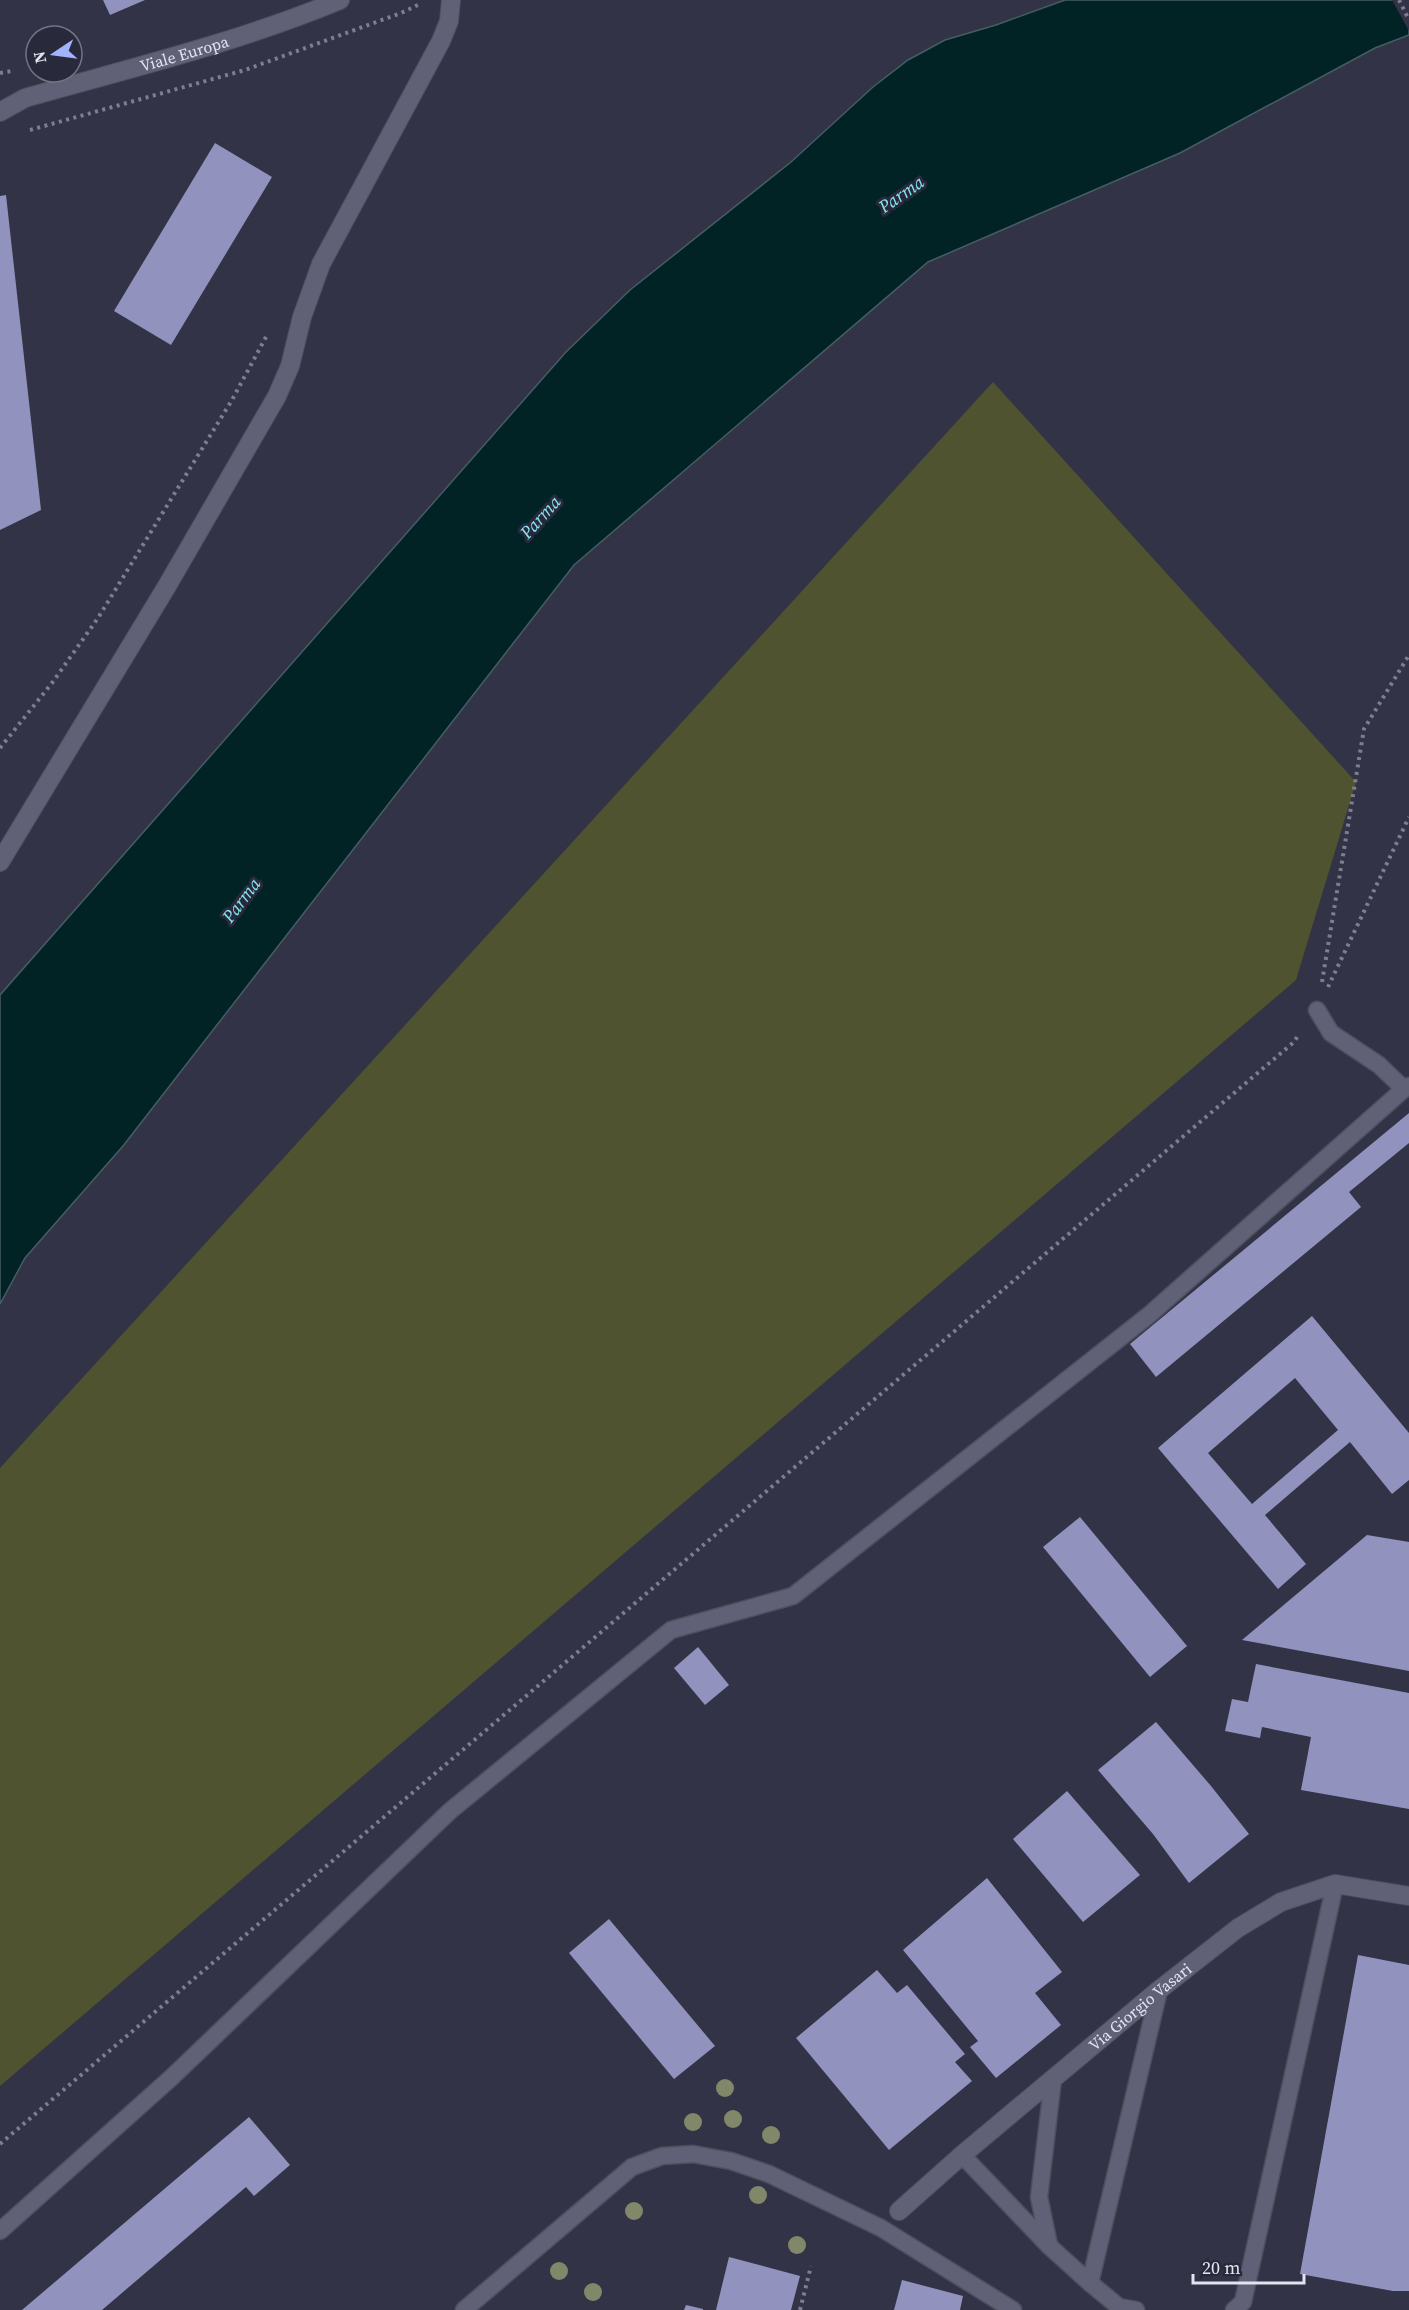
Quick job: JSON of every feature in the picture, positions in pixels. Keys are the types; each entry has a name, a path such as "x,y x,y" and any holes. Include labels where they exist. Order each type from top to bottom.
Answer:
{"street":[{"name":"Viale Europa","path":"0,112 25,98 228,40 340,0"},
{"path":"0,862 167,586 277,396 290,366 302,317 321,264 441,41 449,21 451,0"},
{"name":"Viale Europa","path":"0,95 25,98"},
{"name":"Via Giorgio Vasari","path":"899,2211 962,2155 1159,1990 1238,1928 1281,1902 1335,1884 1409,1896"}],"lane":[{"path":"0,2231 181,2069 450,1812 671,1630 793,1596 1149,1315 1407,1088 1379,1065 1331,1033 1317,1010"},
{"path":"1234,2310 1243,2302 1335,1884"},
{"path":"1090,2283 1159,1990"},
{"path":"1049,2246 1039,2197 1053,2079"},
{"path":"464,2310 624,2173 642,2162 662,2156 693,2154 731,2161 752,2168 881,2228 1013,2310"},
{"path":"962,2155 1049,2246 1090,2283 1119,2307 1136,2310"},
{"path":"881,2228 899,2211"}],"path":[{"path":"1399,0 1409,20"},
{"path":"0,748 98,618 232,400 271,327"},
{"path":"1317,1010 1364,729 1409,656"},
{"path":"0,2144 1294,1042 1317,1010 1409,817"},
{"path":"800,2310 811,2266"}],"green space":[{"path":"993,382 1356,782 1296,980 0,2086 0,1468"}],"water":[{"name":"Parma","path":"1065,0 1409,0 1409,35 1375,48 1180,153 928,262 574,565 123,1146 25,1258 0,1304 0,995 566,352 630,290 791,162 873,87 908,60 945,40 996,25"}],"pier":[{"path":"1392,0 1409,0 1409,31 1403,20"}],"building":[{"path":"103,0 145,0 110,15"},
{"path":"215,143 272,177 171,345 114,311"},
{"path":"6,195 41,510 0,530 0,196"},
{"path":"1409,1113 1409,1143 1349,1192 1361,1207 1156,1377 1130,1344"},
{"path":"1312,1316 1409,1433 1409,1480 1392,1494 1350,1442 1265,1515 1306,1564 1278,1589 1158,1448","holes":["1295,1378 1338,1430 1252,1504 1208,1453"]},
{"path":"1080,1517 1187,1646 1150,1677 1043,1547"},
{"path":"1367,1535 1409,1542 1409,1671 1242,1640"},
{"path":"698,1647 729,1685 705,1705 674,1668"},
{"path":"1256,1664 1409,1693 1409,1809 1301,1790 1311,1737 1262,1727 1260,1738 1225,1731 1232,1699 1248,1702"},
{"path":"1156,1722 1249,1834 1189,1883 1153,1834 1098,1770"},
{"path":"1067,1791 1140,1875 1083,1922 1013,1839"},
{"path":"987,1878 1062,1972 1035,1993 1061,2025 996,2078 970,2047 978,2041 903,1950"},
{"path":"609,1919 715,2046 674,2079 569,1953"},
{"path":"1358,1955 1409,1965 1409,2291 1393,2291 1300,2274"},
{"path":"877,1970 897,1993 907,1985 965,2054 955,2062 972,2081 889,2150 796,2038"},
{"path":"249,2117 290,2165 254,2196 246,2187 102,2310 22,2310"},
{"path":"729,2257 800,2276 791,2310 716,2310"},
{"path":"902,2280 963,2296 960,2310 894,2310"},
{"path":"686,2305 703,2309 703,2310 684,2310"}]}
